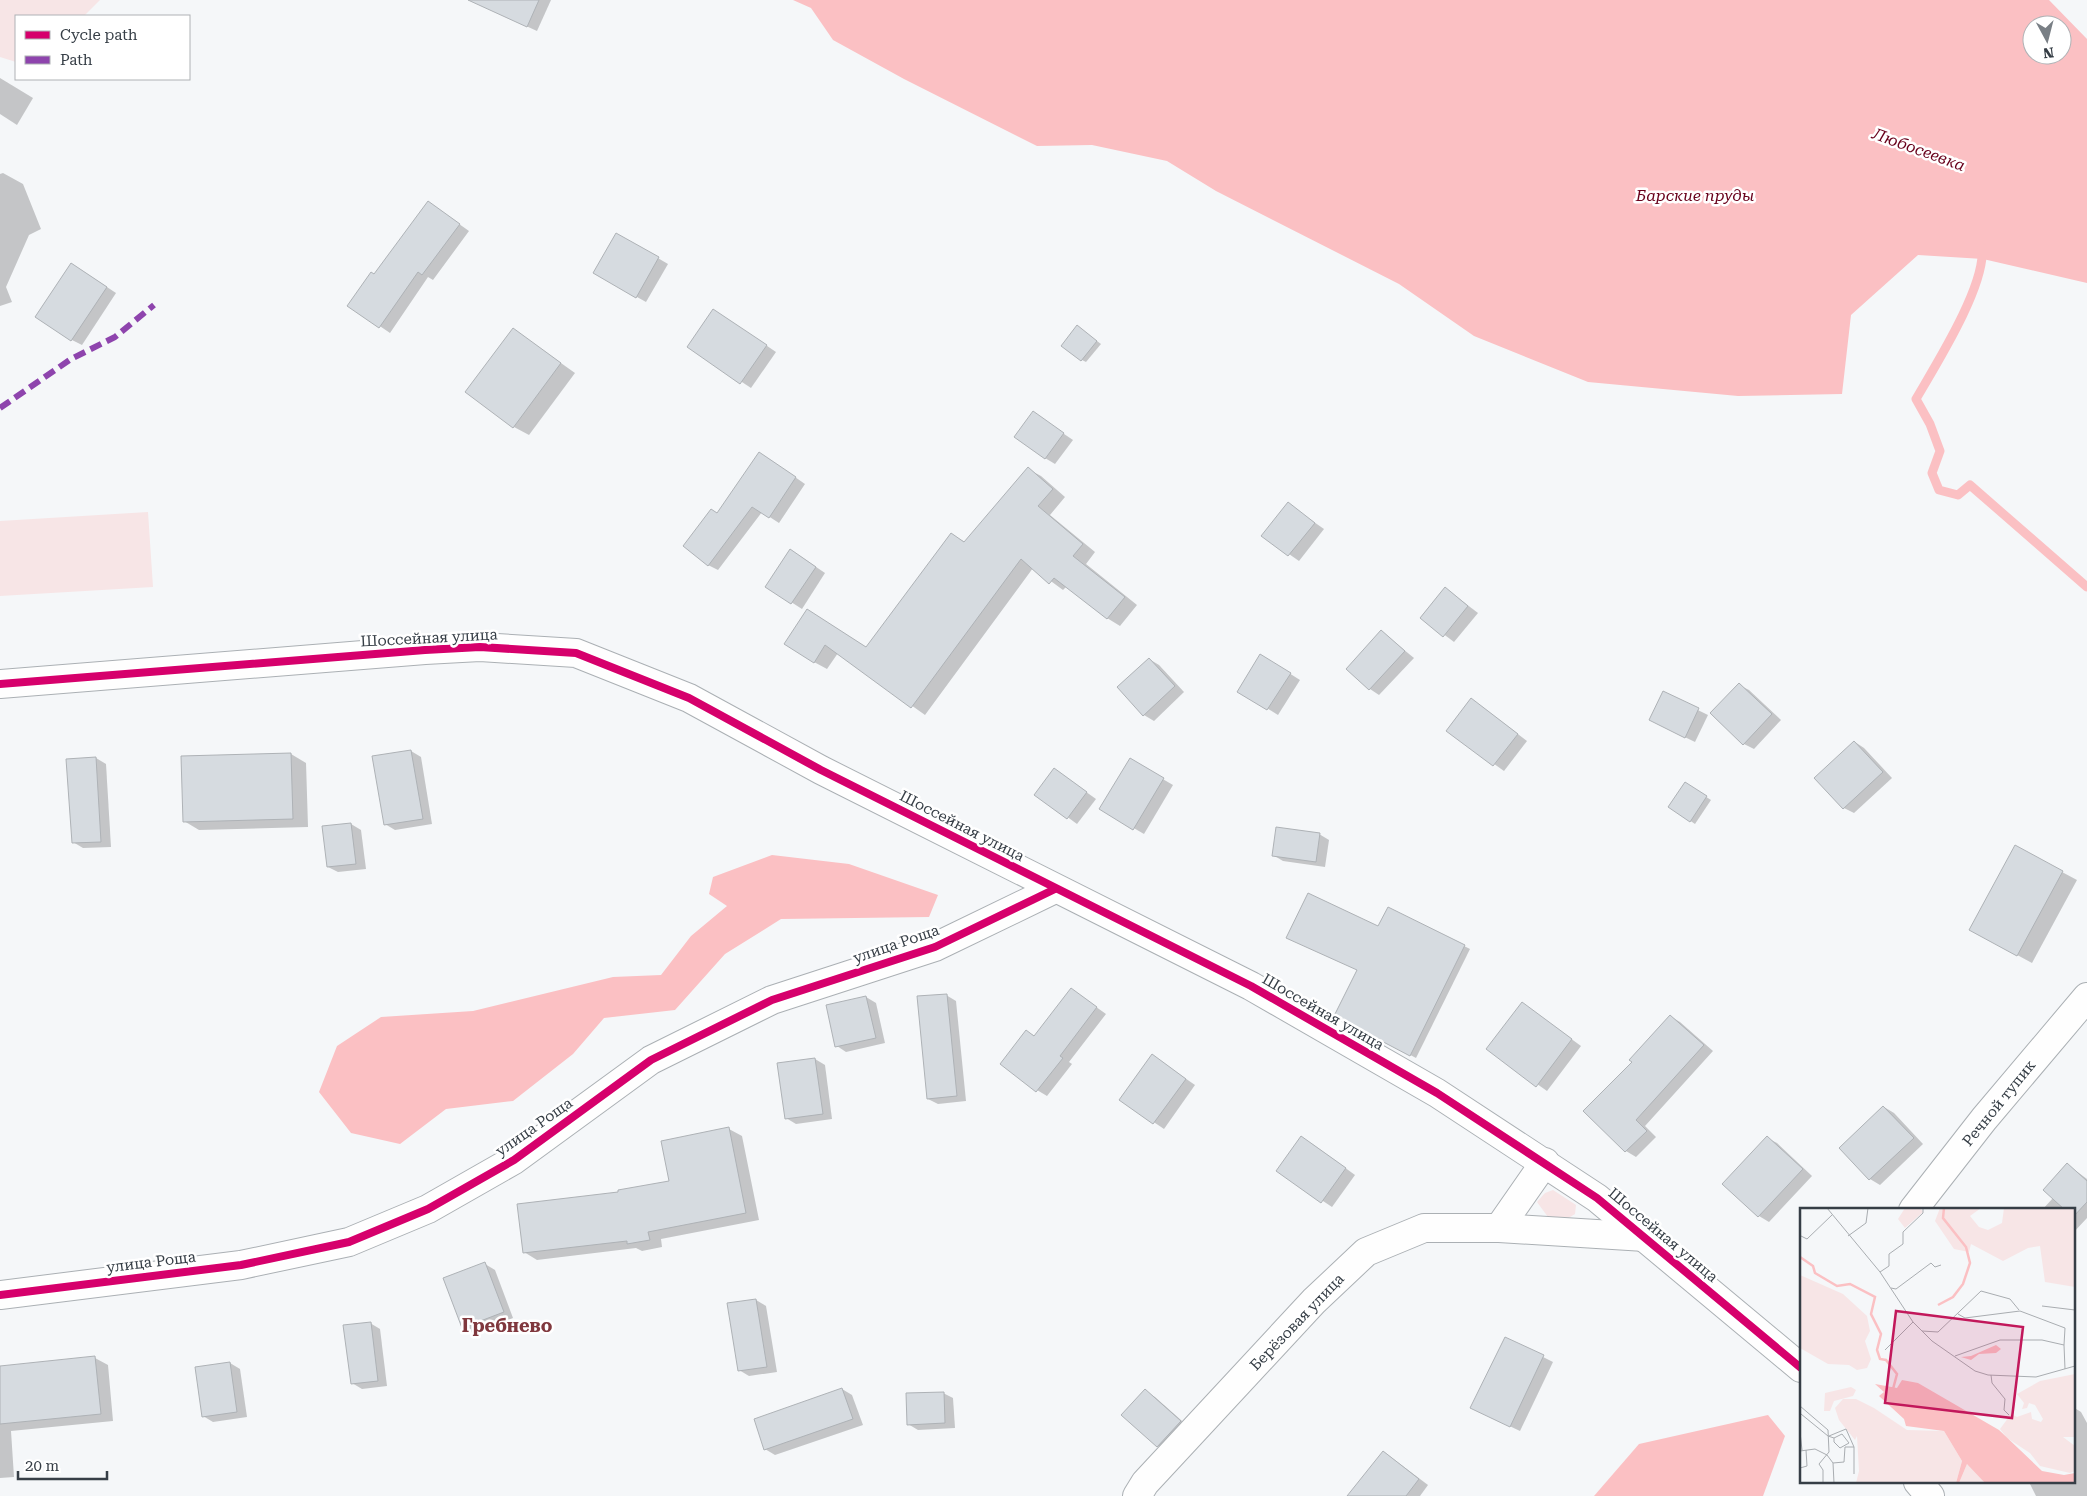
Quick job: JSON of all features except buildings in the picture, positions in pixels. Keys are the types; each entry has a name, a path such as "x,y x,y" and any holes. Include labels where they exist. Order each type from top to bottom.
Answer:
{"street":[{"name":"Шоссейная улица","path":"0,684 424,650 480,647 576,652 689,698 820,770 1251,986 1437,1094 1546,1162 1597,1198 1798,1360"},
{"name":"улица Роща","path":"0,1295 240,1265 348,1242 428,1209 514,1160 660,1056 772,1000 935,947 1055,889"},
{"name":"Речной тупик","path":"1915,1208 1984,1120 2087,997"},
{"path":"1499,1228 1546,1162"},
{"name":"Берёзовая улица","path":"1136,1496 1314,1301 1366,1252 1424,1228 1499,1228 1645,1237"},
{"path":"1920,1484 1930,1496"}],"shaded area":[{"path":"0,0 100,0 85,15 15,15 15,62 0,57"},
{"path":"148,512 153,587 0,596 0,521"},
{"path":"1553,1190 1576,1205 1575,1214 1565,1220 1548,1217 1537,1202 1545,1193"}],"water":[{"name":"Барские пруды","path":"793,0 2049,0 2064,15 2022,15 2022,65 2072,65 2072,24 2087,39 2087,283 1983,259 1918,255 1851,315 1842,394 1738,396 1588,382 1474,336 1399,284 1216,191 1167,161 1092,145 1037,146 904,79 833,40 811,8"},
{"path":"772,855 849,864 938,895 929,917 781,919 725,954 675,1010 604,1018 573,1054 513,1101 446,1109 400,1144 351,1133 319,1092 337,1046 381,1017 473,1011 613,977 661,975 691,936 727,906 709,894 713,877"},
{"path":"1768,1415 1785,1436 1763,1496 1594,1496 1639,1444"}],"waterway":[{"name":"Любосеевка","path":"1982,248 1981,264 1968,304 1916,399 1930,424 1940,451 1932,473 1939,490 1958,495 1970,485 2087,587"}],"marked path":[{"path":"0,408 71,359 115,337 154,305"}],"cycle path":[{"path":"0,684 480,647 576,653 689,698 821,770 1251,986 1437,1093 1597,1198 1800,1367"},
{"path":"0,1295 241,1265 349,1242 428,1209 514,1160 651,1060 772,1000 935,947 1055,889"}],"district":[{"name":"Гребнево","path":"507,1326"}]}
